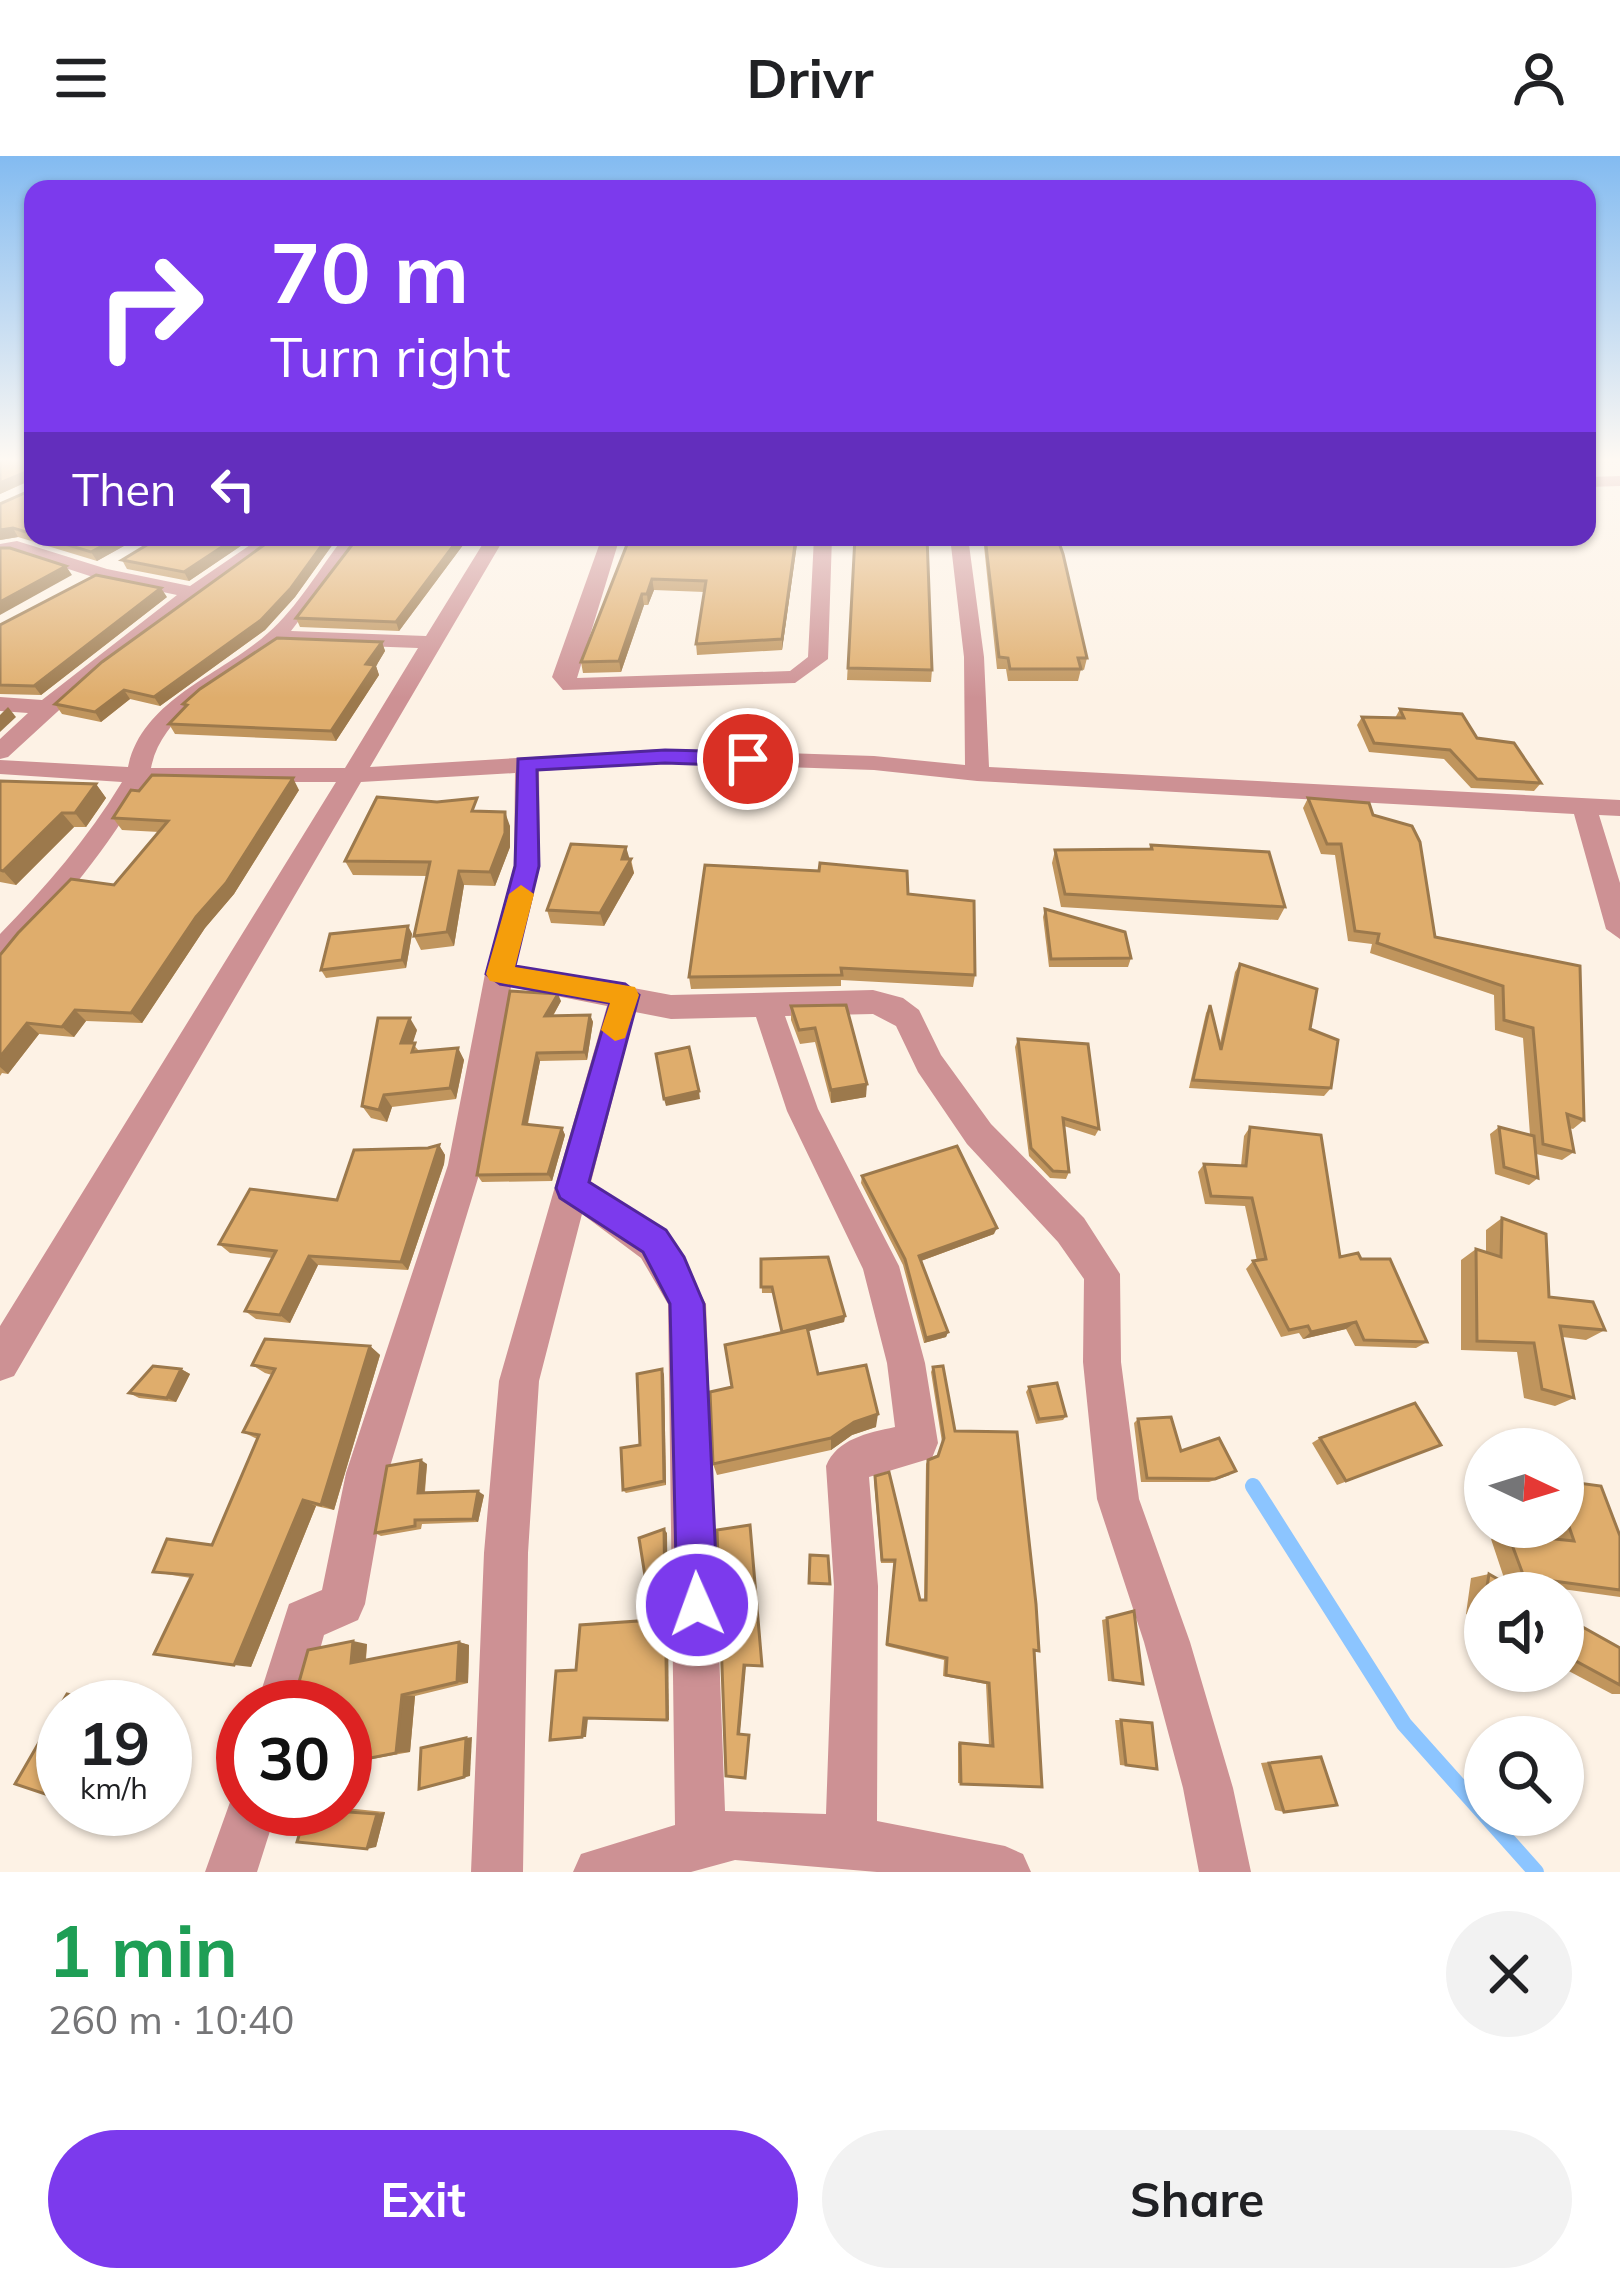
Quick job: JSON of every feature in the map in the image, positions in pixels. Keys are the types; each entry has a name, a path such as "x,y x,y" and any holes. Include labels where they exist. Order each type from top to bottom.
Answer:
{"street":[{"path":"12,546 103,574 193,592"},
{"path":"0,752 44,707 261,546"},
{"path":"0,951 49,901 109,824 138,775 143,749 188,697 277,637 346,546"},
{"path":"0,1362 491,546"},
{"path":"608,546 563,677 571,685 795,677 818,659 823,546"},
{"path":"960,546 974,657 976,774"},
{"path":"82,585 122,562"},
{"path":"277,637 436,643"},
{"path":"0,704 44,707"},
{"path":"0,767 138,775 356,775 665,756 874,763 976,774 1620,808"},
{"path":"288,1680 305,1620 342,1604 367,1473 465,1165 500,974 527,866 526,764"},
{"path":"1584,806 1620,929"},
{"path":"500,974 671,1007 873,1002 892,1006 908,1018 929,1063 979,1134 1071,1230 1102,1274 1102,1362 1118,1499 1167,1642 1208,1788 1225,1872"},
{"path":"497,1872 506,1553 519,1381 625,995"},
{"path":"766,1003 803,1111 881,1266 901,1339 917,1443 869,1453 847,1466 856,1586 851,1841"},
{"path":"572,1188 655,1241 673,1268 687,1304 701,1724 700,1843"},
{"path":"599,1872 734,1834 851,1841 1005,1872"},
{"path":"231,1872 243,1836"}],"building":[{"path":"71,546 102,546 91,552"},
{"path":"145,546 223,546 184,572 122,560"},
{"path":"263,546 321,546 261,620 154,697 124,690 95,712 55,704 102,662"},
{"path":"351,546 453,546 396,622 296,618"},
{"path":"626,546 795,546 782,639 696,644 706,581 652,579 647,594 642,594 619,661 581,662"},
{"path":"855,546 927,546 932,670 848,668"},
{"path":"986,546 1060,546 1087,658 1078,658 1081,669 1010,669 1008,658 999,657"},
{"path":"0,548 10,548 66,566 0,602"},
{"path":"96,575 161,588 34,686 0,685 0,625"},
{"path":"277,638 382,642 366,664 375,665 331,731 169,724 200,689"},
{"path":"1400,709 1462,714 1477,738 1514,743 1541,783 1477,779 1450,750 1374,743 1362,717 1404,718"},
{"path":"152,775 293,778 226,883 196,917 131,1013 75,1010 62,1027 27,1023 0,1057 0,955 71,879 114,885 168,821 113,818 131,790 139,791"},
{"path":"0,781 96,784 75,813 62,813 3,871"},
{"path":"377,797 437,802 477,798 472,811 505,812 505,833 490,872 459,871 447,932 414,936 430,862 345,861"},
{"path":"1308,798 1369,803 1373,815 1412,826 1420,842 1435,937 1580,966 1584,1120 1567,1114 1574,1152 1543,1144 1533,1028 1504,1020 1503,986 1377,943 1379,934 1355,931 1341,844 1327,844"},
{"path":"571,844 626,847 622,859 631,859 600,913 547,910"},
{"path":"1151,845 1269,852 1285,907 1065,894 1055,850 1152,849"},
{"path":"820,863 907,871 908,894 974,901 975,975 841,968 842,975 689,977 705,865 819,871"},
{"path":"1045,909 1125,932 1131,958 1051,959"},
{"path":"408,926 402,960 321,970 330,934"},
{"path":"1240,964 1317,989 1310,1029 1338,1040 1331,1088 1193,1080 1210,1005 1221,1050"},
{"path":"510,991 558,994 545,1016 590,1015 584,1052 537,1053 523,1124 562,1128 548,1174 477,1175"},
{"path":"846,1005 867,1084 831,1090 815,1028 799,1030 791,1006"},
{"path":"378,1018 410,1018 401,1043 415,1043 412,1052 458,1048 450,1088 384,1095 379,1110 362,1106"},
{"path":"1018,1039 1088,1044 1099,1129 1063,1118 1069,1172 1053,1171 1031,1148"},
{"path":"689,1047 699,1091 664,1099 656,1054"},
{"path":"1250,1127 1321,1135 1340,1257 1358,1253 1361,1259 1390,1259 1427,1342 1364,1340 1356,1322 1311,1332 1308,1326 1289,1330 1253,1261 1266,1259 1252,1198 1211,1196 1204,1164 1246,1166"},
{"path":"1499,1127 1534,1136 1538,1178 1504,1167"},
{"path":"439,1145 401,1262 309,1256 280,1315 245,1311 276,1251 219,1244 250,1189 337,1200 354,1150"},
{"path":"957,1146 997,1228 919,1256 948,1332 926,1338 905,1259 862,1176"},
{"path":"1502,1218 1546,1234 1549,1297 1593,1302 1605,1330 1560,1326 1574,1398 1542,1389 1534,1343 1477,1341 1476,1249 1501,1257"},
{"path":"828,1257 845,1316 782,1332 772,1287 761,1287 761,1259"},
{"path":"807,1327 818,1374 866,1365 878,1414 854,1422 831,1438 713,1464 710,1392 732,1387 725,1345"},
{"path":"265,1339 370,1346 321,1505 303,1500 234,1665 154,1654 192,1575 153,1572 167,1539 212,1545 259,1435 243,1432 275,1369 252,1365"},
{"path":"153,1366 181,1369 167,1398 129,1393"},
{"path":"943,1366 955,1431 1017,1432 1036,1604 1042,1787 961,1784 960,1743 993,1746 989,1683 946,1675 947,1658 887,1644 895,1560 882,1560 875,1476 889,1472 920,1600 926,1600 928,1460 938,1456 944,1438 933,1367"},
{"path":"662,1369 664,1481 623,1490 621,1448 640,1445 637,1374"},
{"path":"1057,1383 1066,1416 1039,1419 1029,1387"},
{"path":"1415,1403 1441,1445 1346,1481 1320,1438"},
{"path":"1171,1417 1181,1451 1219,1438 1236,1471 1215,1479 1147,1478 1138,1419"},
{"path":"421,1460 418,1493 478,1491 473,1519 415,1520 415,1526 375,1533 387,1466"},
{"path":"1584,1484 1601,1486 1620,1536 1620,1590 1584,1585 1584,1572 1522,1572 1513,1548 1584,1548"},
{"path":"750,1525 762,1666 744,1665 738,1734 749,1735 745,1778 726,1776 717,1530"},
{"path":"664,1529 667,1720 584,1718 582,1737 550,1740 556,1671 576,1670 580,1625 652,1620 639,1538"},
{"path":"810,1555 828,1556 830,1584 809,1583"},
{"path":"1134,1611 1143,1684 1113,1680 1107,1618"},
{"path":"1584,1628 1620,1648 1620,1685 1584,1665"},
{"path":"353,1641 351,1663 459,1642 457,1682 402,1695 396,1753 372,1758 372,1680 300,1680 308,1650"},
{"path":"1121,1720 1152,1723 1157,1769 1126,1765"},
{"path":"466,1738 464,1777 419,1789 421,1748"},
{"path":"36,1748 36,1791 15,1784"},
{"path":"1321,1757 1337,1805 1284,1812 1269,1763"},
{"path":"299,1836 371,1836 367,1849 297,1842"}],"waterway":[{"path":"1253,1486 1404,1724 1536,1872"}],"slow traffic":[{"path":"521,894 500,974 625,995 615,1030"}],"route":[{"path":"697,1605 687,1304 673,1268 655,1241 572,1188 625,995 500,974 527,866 526,764 665,756 748,759"}]}
